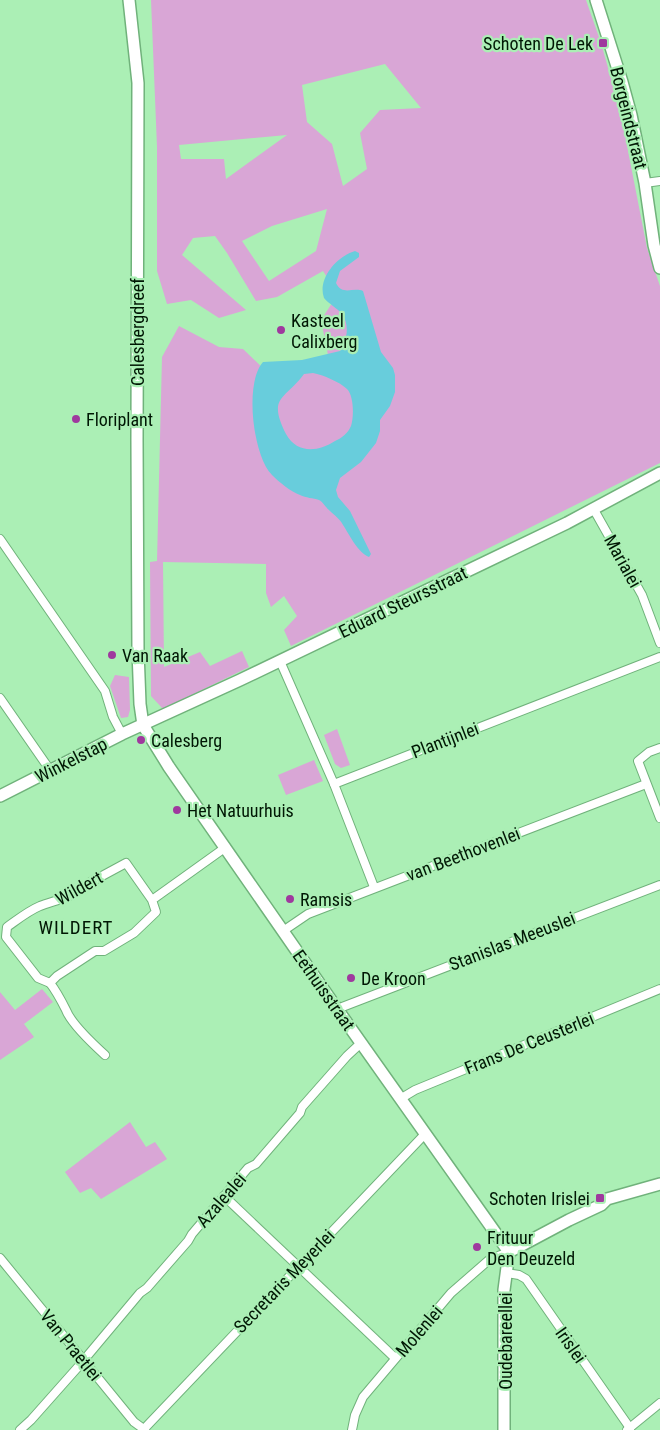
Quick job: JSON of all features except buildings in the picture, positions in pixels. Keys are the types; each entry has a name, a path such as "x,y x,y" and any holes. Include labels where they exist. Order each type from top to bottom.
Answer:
{"main road":[{"name":"Calesbergdreef","path":"129,0 138,83 138,612 139,684 143,725"},
{"name":"Borgeindstraat","path":"596,0 627,99 660,268"},
{"name":"Eduard Steursstraat","path":"143,725 566,523 660,473"},
{"name":"Winkelstap","path":"0,796 143,725"},
{"name":"Eethuisstraat","path":"143,725 169,767 337,1009 509,1252"},
{"path":"509,1252 601,1205 607,1199 660,1184"},
{"path":"601,1205 611,1205 660,1192"},
{"name":"Oudebareellei","path":"504,1430 504,1290 509,1252"}],"street":[{"path":"645,184 660,181"},
{"name":"Marialei","path":"594,508 642,595 660,643"},
{"path":"0,539 105,691 122,734"},
{"name":"Plantijnlei","path":"334,784 660,657"},
{"path":"280,661 334,784 374,888"},
{"path":"0,698 50,770"},
{"path":"660,748 649,752 638,761 660,818"},
{"name":"van Beethovenlei","path":"283,931 308,914 646,784"},
{"path":"50,983 57,976 95,951 104,951 134,933 156,912 152,900 226,847"},
{"name":"Wildert","path":"105,1055 66,1012 63,1002 50,983 38,978 6,937 7,927 40,906 52,904 84,888 88,883 126,863 152,900"},
{"name":"Stanislas Meeuslei","path":"337,1009 660,885"},
{"name":"Frans De Ceusterlei","path":"400,1099 415,1090 660,989"},
{"name":"Azalealei","path":"20,1430 188,1241 248,1168 256,1164 300,1113 302,1107 361,1043"},
{"name":"Secretaris Meyerlei","path":"144,1430 425,1134"},
{"path":"224,1196 395,1358"},
{"name":"Molenlei","path":"352,1430 355,1415 363,1397 451,1293 490,1259 509,1252"},
{"name":"Van Praetlei","path":"0,1258 134,1422 144,1430"},
{"name":"Irislei","path":"506,1272 519,1274 526,1279 629,1429"},
{"path":"629,1429 660,1403"}],"shaded area":[{"path":"151,0 586,0 601,43 620,110 647,248 660,286 660,463 291,646 284,630 297,616 284,596 271,607 266,593 266,564 163,562 164,667 200,652 210,666 242,651 249,667 163,709 151,696 150,562 157,561 162,357 179,326 219,347 243,349 266,371 330,365 321,320 338,294 323,271 277,297 256,301 215,236 193,238 182,255 246,310 219,318 191,300 167,304 157,271 157,147","holes":["385,64 421,108 380,110 360,133 367,169 343,186 332,144 307,122 302,85","287,135 226,179 224,159 181,159 179,145","327,209 316,251 269,281 242,241 272,226"]},
{"path":"115,675 129,677 130,710 128,717 121,718 110,686"},
{"path":"337,729 350,765 341,768 335,764 324,735"},
{"path":"314,760 323,781 286,795 278,775"},
{"path":"42,989 53,1002 24,1024 34,1037 0,1060 0,992 15,1010"},
{"path":"130,1122 146,1147 155,1142 167,1159 101,1199 91,1188 80,1193 65,1172"}],"water":[{"path":"355,251 359,253 359,257 340,271 336,283 341,289 363,291 381,352 393,368 395,375 395,392 390,406 380,420 380,431 376,443 361,462 340,478 336,490 338,497 350,511 371,554 369,557 358,547 340,521 320,501 293,492 272,475 265,466 260,452 253,419 252,402 254,386 257,372 263,362 302,360 340,351 346,338 346,323 342,314 324,298 323,283 335,263","holes":["313,373 336,381 347,389 352,401 353,417 350,429 342,437 328,445 308,449 296,445 286,434 278,412 278,405 285,394 304,374"]}],"place":[{"name":"Schoten De Lek","path":"603,43"},
{"name":"Kasteel Calixberg","path":"281,330"},
{"name":"Floriplant","path":"76,419"},
{"name":"Van Raak","path":"112,655"},
{"name":"Calesberg","path":"141,740"},
{"name":"Het Natuurhuis","path":"177,810"},
{"name":"Ramsis","path":"290,899"},
{"name":"De Kroon","path":"351,978"},
{"name":"Schoten Irislei","path":"600,1198"},
{"name":"Frituur Den Deuzeld","path":"477,1247"}],"district":[{"name":"WILDERT","path":"76,927"}]}
